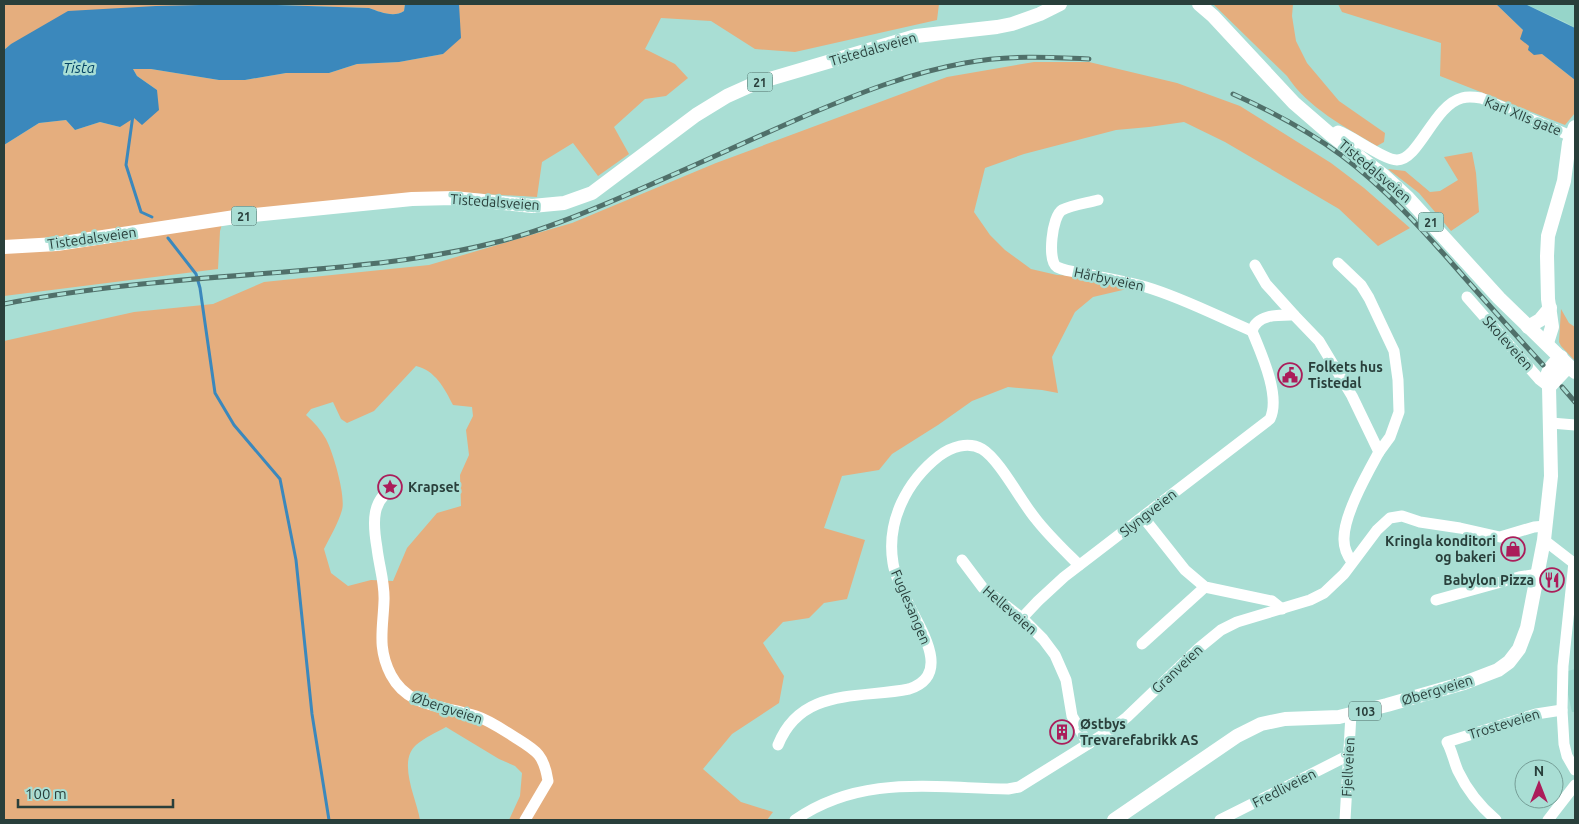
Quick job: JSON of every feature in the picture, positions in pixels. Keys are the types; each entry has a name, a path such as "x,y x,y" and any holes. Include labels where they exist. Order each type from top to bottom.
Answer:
{"main road":[{"name":"Tistedalsveien","path":"4,247 57,244 235,218 412,199 454,198 532,206 564,203 592,193 696,115 726,96 756,83 916,36 1012,24 1040,14 1060,4"},
{"name":"Tistedalsveien","path":"1199,4 1213,16 1294,103 1331,135 1383,175 1408,198 1498,298 1547,343"},
{"path":"1547,343 1552,327 1547,256 1548,236 1561,194 1573,131"},
{"path":"1528,327 1540,320 1550,308"},
{"name":"21","path":"1547,343 1569,365"},
{"path":"1549,387 1569,365"},
{"name":"103","path":"1544,540 1551,476 1549,387"},
{"name":"Øbergveien","path":"1114,820 1237,736 1255,727 1279,720 1328,718 1351,714 1464,683 1498,670 1517,653 1523,641 1544,540"}],"street":[{"name":"Karl XIIs gate","path":"1331,135 1338,131 1349,135 1397,160 1404,158 1415,149 1444,108 1455,101 1468,97 1481,98 1573,131"},
{"name":"Hårbyveien","path":"1098,200 1062,210 1056,216 1052,261 1056,266 1069,271 1124,281 1168,294 1252,331"},
{"path":"1338,263 1361,285 1369,298 1394,350 1398,380 1399,412 1390,437 1379,452 1361,487 1346,527 1345,550 1352,562"},
{"path":"1255,265 1262,279 1322,346 1352,396 1379,452"},
{"name":"Skoleveien","path":"1467,297 1540,380 1549,387"},
{"path":"1252,331 1253,326 1267,316 1294,315"},
{"name":"Slyngveien","path":"1022,618 1047,592 1080,565 1266,422 1271,416 1273,408 1268,371 1252,331"},
{"path":"1551,423 1575,425"},
{"name":"Fuglesangen","path":"778,745 790,723 818,702 909,689 918,686 927,676 931,659 929,647 896,575 893,564 892,541 896,517 906,494 921,473 947,451 966,445 978,447 986,452 997,464 1035,519 1080,565"},
{"name":"Øbergveien","path":"397,487 388,490 381,498 375,513 374,528 382,574 384,600 381,642 390,674 406,695 423,703 478,716 498,726 540,755 546,766 548,781 524,820"},
{"name":"Granveien","path":"795,820 831,800 886,786 1014,789 1088,744 1126,717 1198,648 1221,630 1237,622 1310,600 1324,593 1344,574 1384,522 1393,516 1402,516 1420,522 1500,537 1534,527 1546,526"},
{"path":"1143,517 1185,570 1205,587 1272,601 1282,609"},
{"path":"1544,540 1574,563 1563,666 1562,710 1564,744 1575,770"},
{"name":"Helleveien","path":"962,560 983,588 1022,618 1043,639 1060,664 1066,680 1072,716 1088,744"},
{"path":"1436,600 1519,577 1538,574"},
{"path":"1142,644 1205,587"},
{"name":"Trosteveien","path":"1496,820 1477,801 1467,786 1447,742 1536,714 1562,710"},
{"name":"Fjellveien","path":"1345,820 1351,714"},
{"name":"Fredliveien","path":"1220,820 1349,755"},
{"path":"1548,820 1575,785"}],"shaded area":[{"path":"5,4 241,4 200,5 11,44 4,50"},
{"path":"243,4 405,4 404,11 391,14 369,8"},
{"path":"459,4 939,4 937,20 795,52 755,49 711,21 661,18 645,49 675,64 688,78 666,96 645,99 614,127 629,154 598,176 573,143 542,162 537,197 452,192 225,214 220,231 218,269 4,296 4,145 39,123 66,120 75,130 100,122 120,127 157,90 137,76 133,69 151,69 219,80 245,80 286,73 329,73 357,64 399,62 443,54 458,15"},
{"path":"1213,4 1293,4 1292,16 1296,41 1307,63 1339,101 1385,133 1384,142 1377,146 1316,107"},
{"path":"1338,4 1496,4 1523,30 1542,54 1575,80 1575,113 1565,125 1440,76 1441,43 1342,12"},
{"path":"1525,4 1575,4 1575,28 1565,22"},
{"path":"1034,62 1089,62 1177,83 1240,106 1331,163 1364,188 1410,228 1378,246 1339,209 1225,142 1184,122 1116,130 1024,154 985,168 974,212 990,235 1005,250 1031,269 1057,275 1079,276 1127,289 1093,297 1075,312 1052,357 1058,393 1008,387 972,401 892,454 879,470 842,476 824,528 865,540 847,599 824,603 809,618 783,622 763,643 784,676 779,703 732,734 703,769 741,802 773,812 767,820 509,820 520,796 522,773 515,766 499,759 446,727 419,742 411,752 408,761 410,781 420,820 4,820 4,341 134,312 213,304 264,282 429,265 572,223 716,163 947,77","holes":["416,366 423,368 439,381 453,405 472,407 473,416 466,430 469,455 460,475 461,506 437,513 407,548 393,581 371,580 348,586 331,573 324,549 342,510 343,503 338,474 326,439 306,415 311,409 333,402 341,419 347,423 374,411"]},
{"path":"1472,152 1476,173 1479,212 1451,231 1419,193 1388,169 1405,171 1430,192 1440,191 1458,180 1444,157"},
{"path":"1561,309 1569,323 1575,327 1575,361 1559,342"},
{"path":"1575,669 1575,712 1572,712 1567,690 1568,671"}],"water":[{"name":"Tista","path":"243,4 369,8 382,13 396,14 404,11 405,4 459,4 461,38 443,54 399,62 357,64 329,73 286,73 245,80 219,80 151,69 133,69 137,76 157,90 159,110 142,125 134,118 120,127 100,122 75,130 66,120 39,123 4,145 4,50 11,44 68,11"},
{"path":"1496,4 1525,4 1575,28 1575,80 1542,54 1534,55 1528,50 1529,46 1520,39 1523,30"}],"waterway":[{"path":"133,115 126,165 141,212 152,217"},
{"path":"168,238 196,274 200,288 215,393 234,425 280,479 296,560 312,714 329,820"}],"railway":[{"path":"4,304 73,292 144,284 391,262 471,248 530,233 577,216 805,116 903,78 981,60 1043,57 1089,59"},
{"path":"1233,94 1275,114 1315,137 1373,181 1416,224 1543,365"},
{"path":"1562,387 1575,402"}],"place":[{"name":"Folkets hus Tistedal","path":"1290,375"},
{"name":"Krapset","path":"390,487"},
{"name":"Kringla konditori og bakeri","path":"1513,549"},
{"name":"Babylon Pizza","path":"1552,580"},
{"name":"Østbys Trevarefabrikk AS","path":"1062,732"}]}
